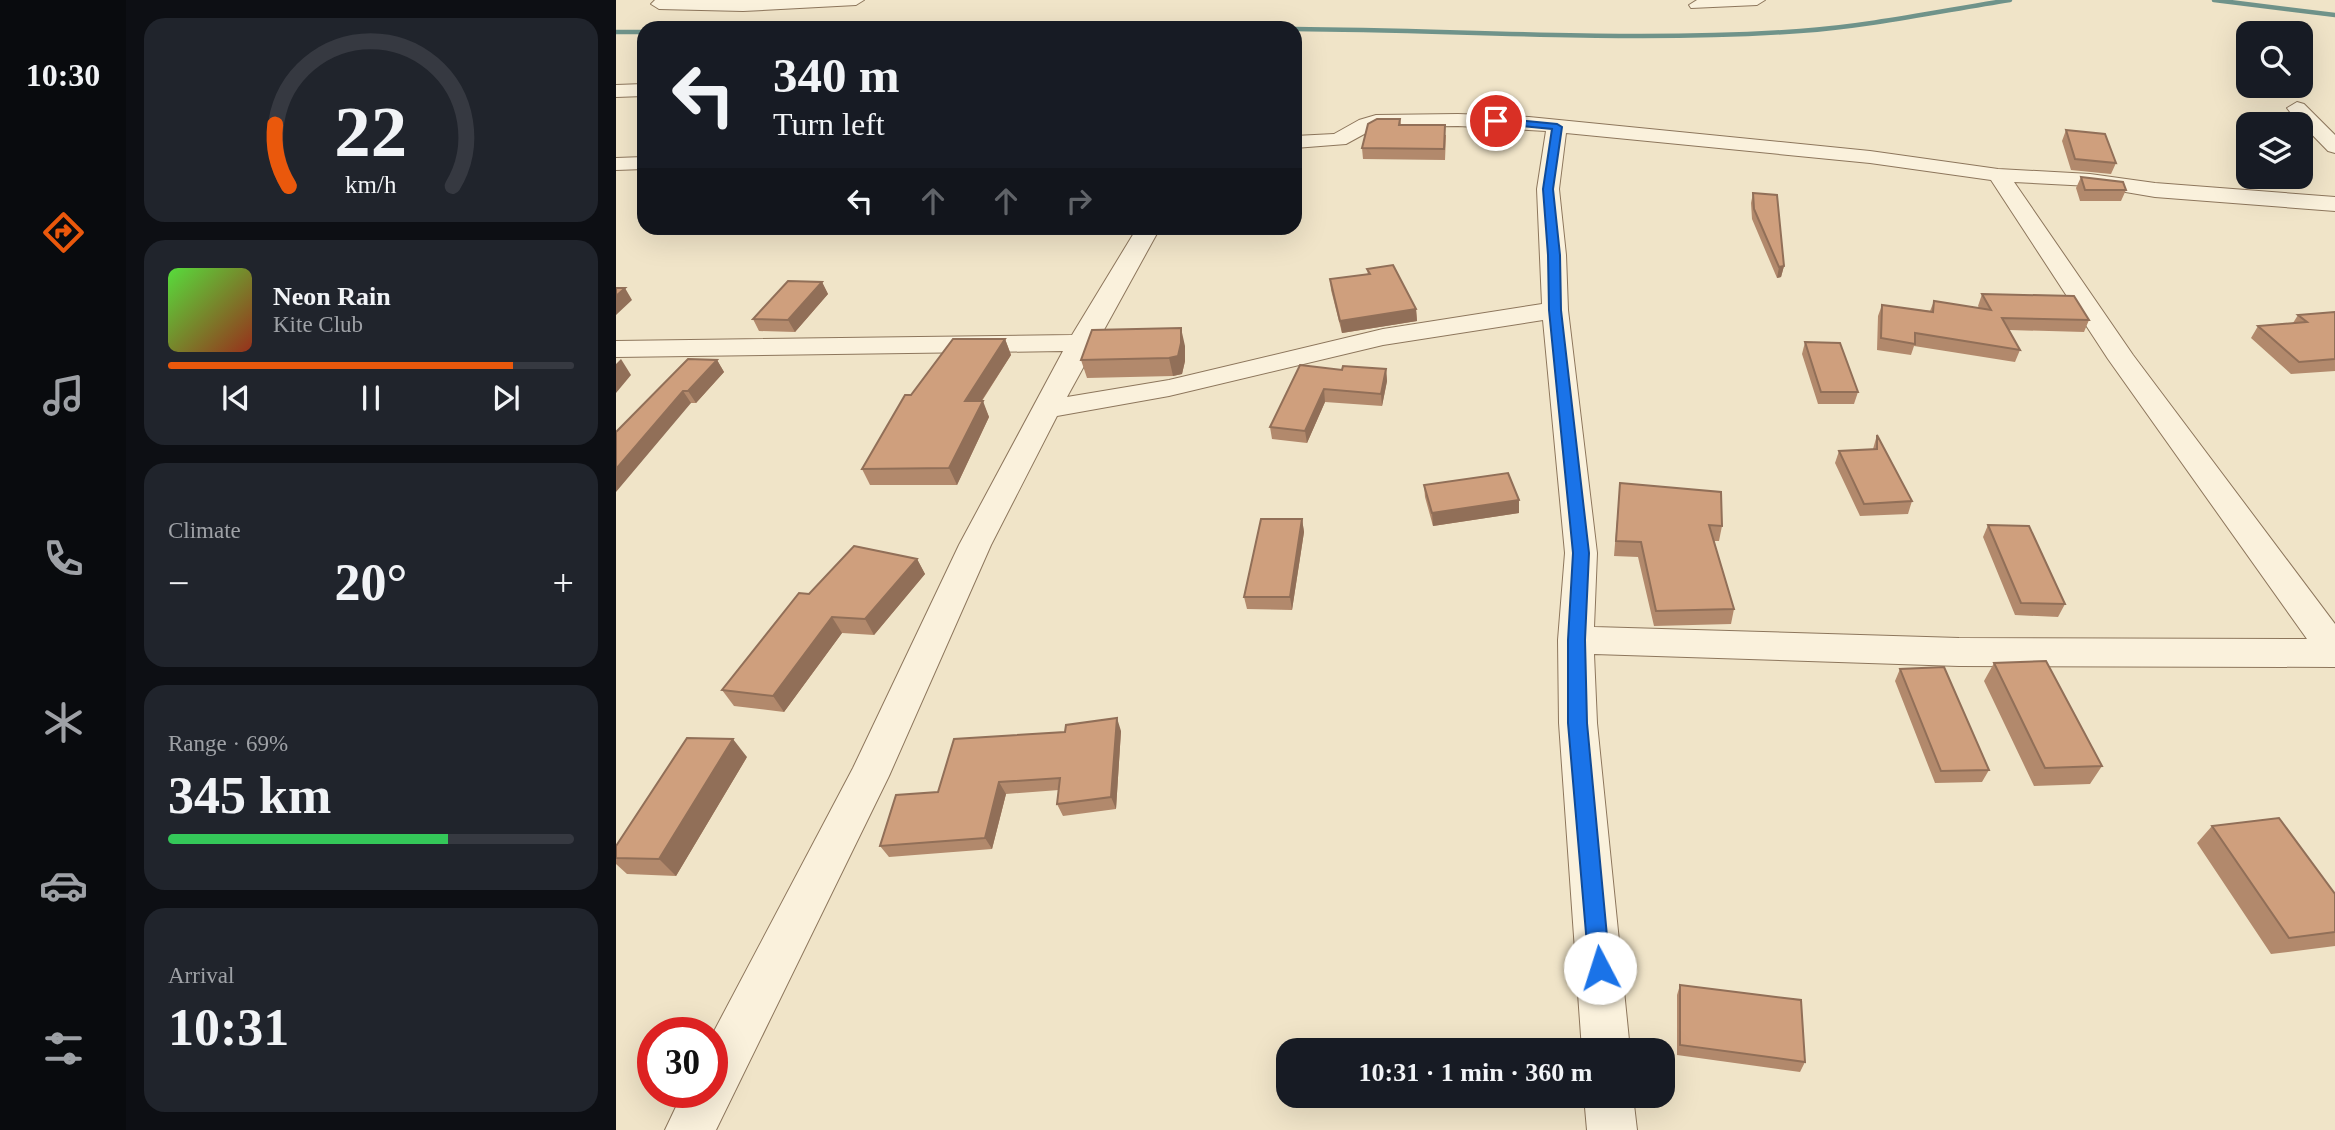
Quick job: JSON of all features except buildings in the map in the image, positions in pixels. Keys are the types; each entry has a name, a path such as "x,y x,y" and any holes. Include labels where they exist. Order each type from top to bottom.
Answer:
{"street":[{"path":"659,4 743,6 856,0"},
{"path":"1697,5 1757,0"},
{"path":"616,91 637,90"},
{"path":"2297,108 2335,147"},
{"path":"1302,142 1333,142 1366,124 1385,121 1496,121 1870,157 1998,175 2090,180 2155,190 2335,204"},
{"path":"1557,127 1548,189 1554,255 1555,310 1581,553 1576,640 1577,723 1605,1038"},
{"path":"616,164 637,163"},
{"path":"1998,175 2122,359 2335,652"},
{"path":"728,1054 869,776 975,545 1080,342 1144,235"},
{"path":"1046,409 1169,388 1383,337 1555,310"},
{"path":"616,349 1080,342"},
{"path":"1576,640 1959,652 2335,652"},
{"path":"690,1130 701,1108"},
{"path":"1610,1108 1612,1130"}],"waterway":[{"path":"1302,29 1611,36 1737,34 1852,26 2010,0"},
{"path":"2214,0 2335,15"},
{"path":"616,32 637,32"}],"route":[{"path":"1496,121 1557,127 1548,189 1554,255 1555,310 1581,553 1576,640 1577,723 1600,968"}]}
